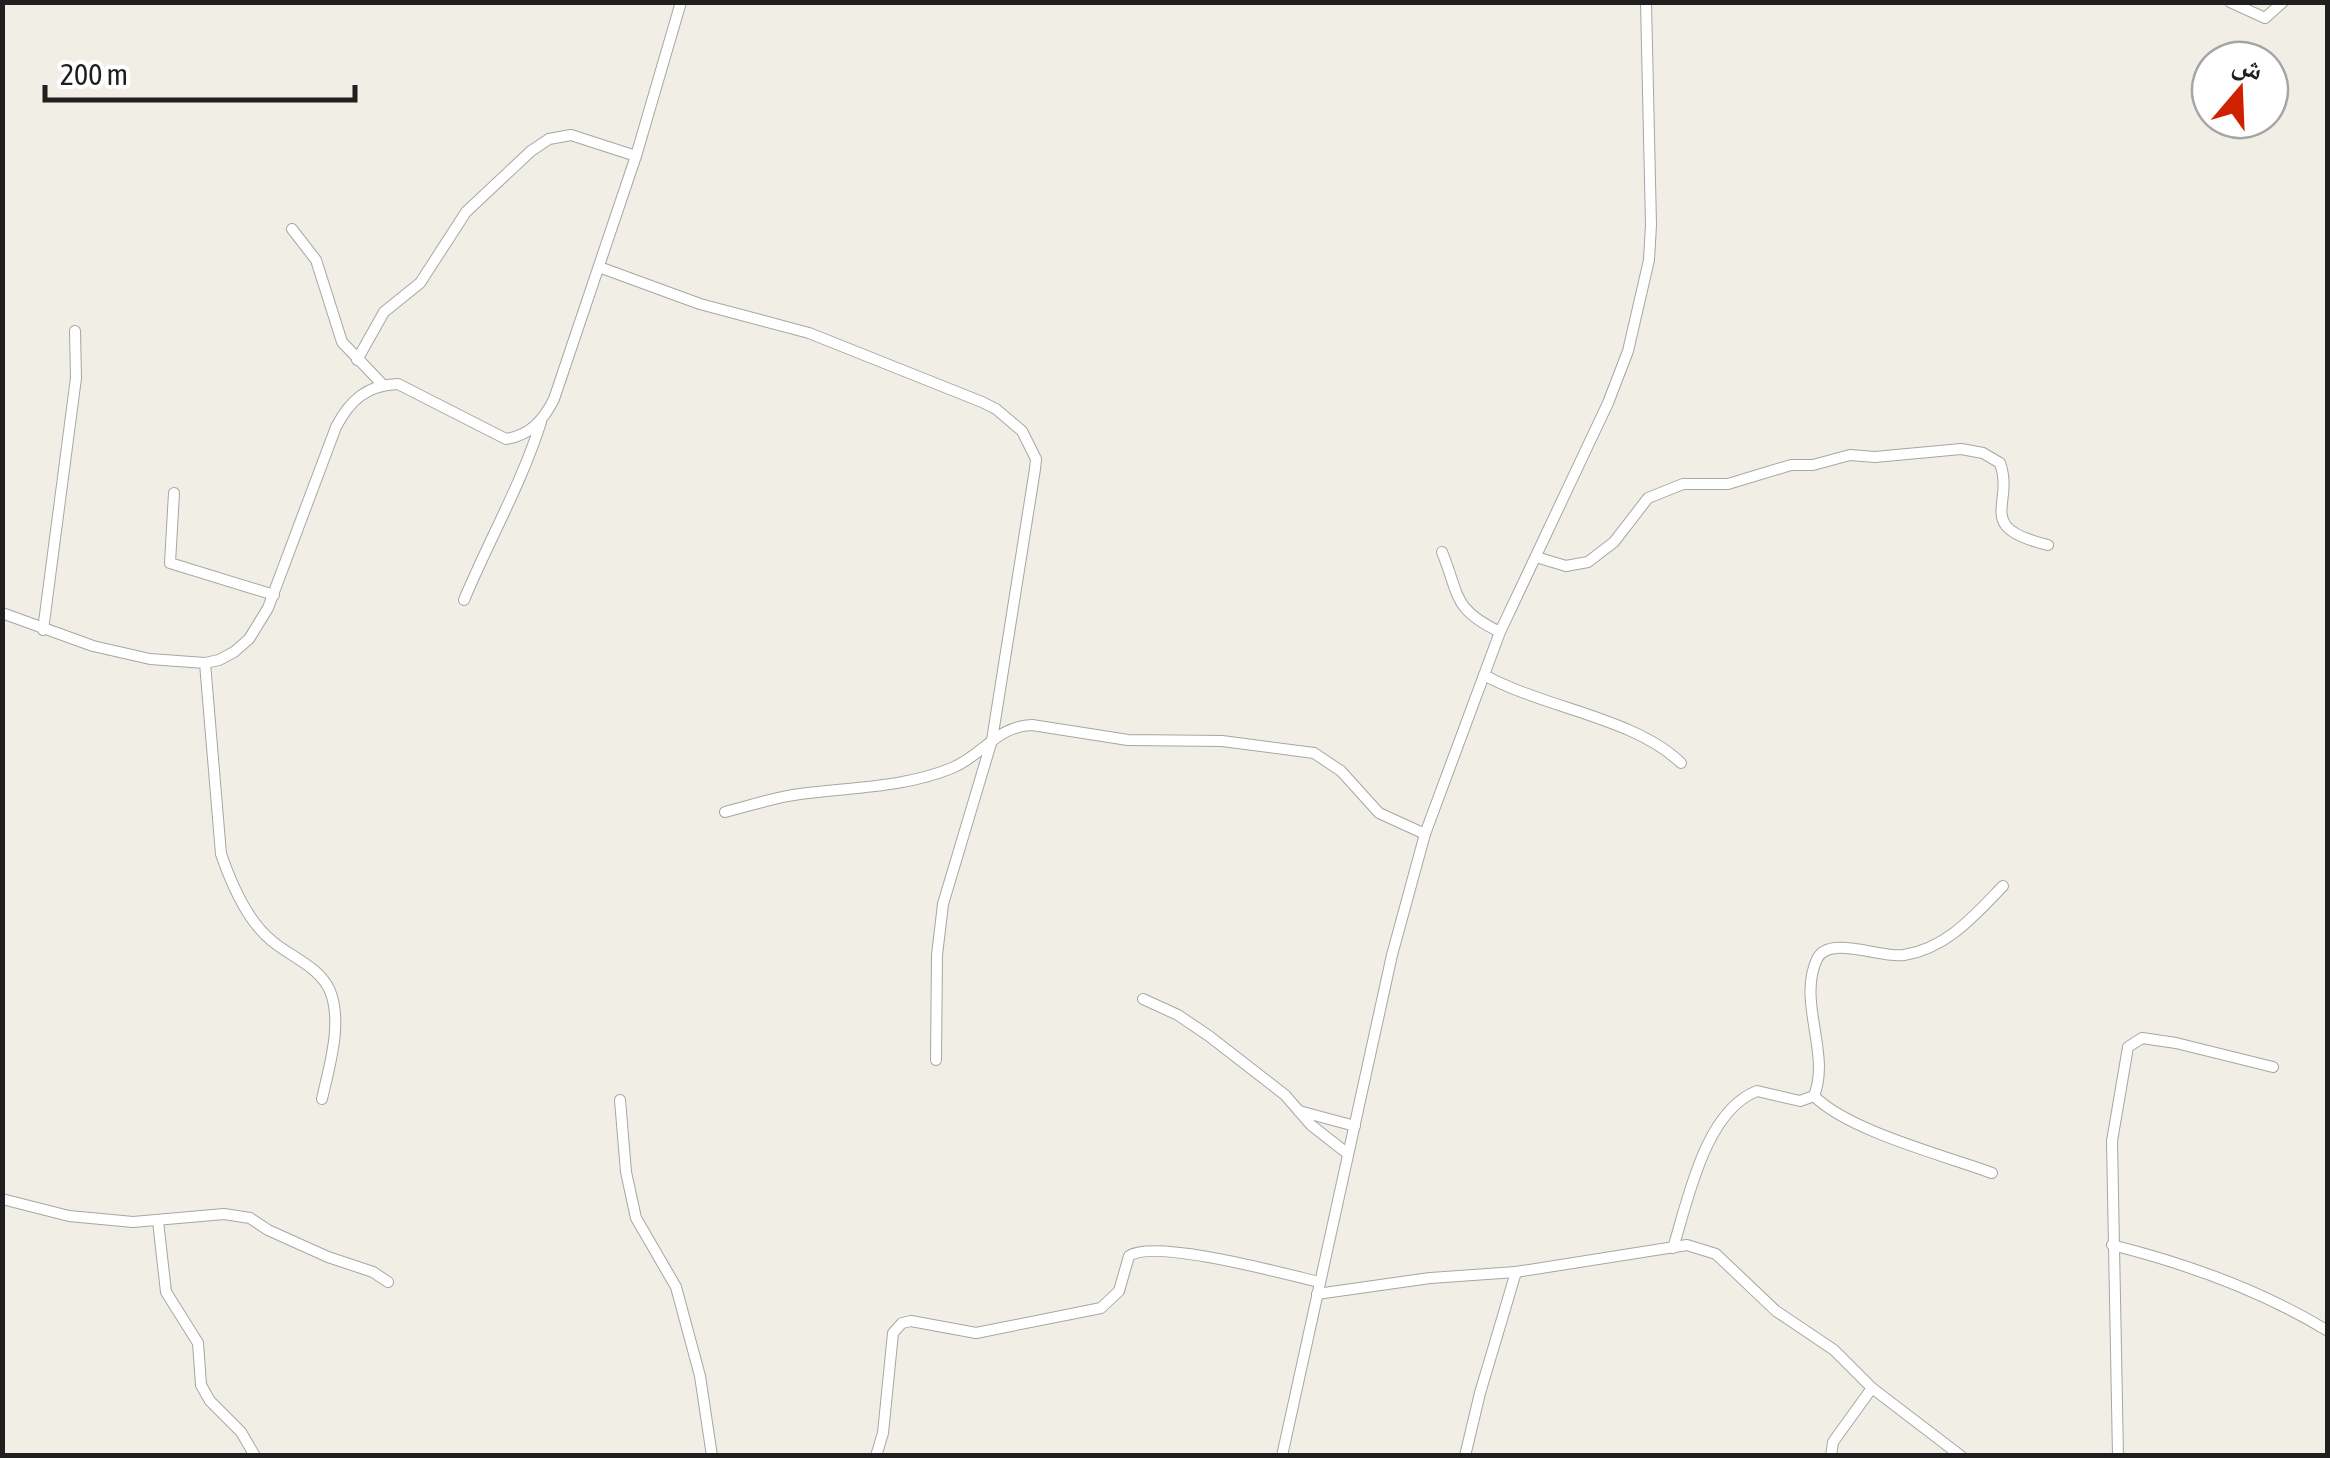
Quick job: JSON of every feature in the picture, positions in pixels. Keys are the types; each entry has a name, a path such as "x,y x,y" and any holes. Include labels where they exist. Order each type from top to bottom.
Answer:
{"street":[{"path":"464,600 554,399 636,156 682,2"},
{"path":"1282,1456 1392,955 1425,834 1500,632 1608,404 1640,304 1650,225 1646,2"},
{"path":"2230,2 2264,18 2283,2"},
{"path":"357,360 384,312 420,283 466,212 531,151 549,139 570,134 636,156"},
{"path":"292,229 316,260 342,342 383,385"},
{"path":"599,267 700,304 809,333 982,402 1022,431 1036,458 992,740 943,904 937,955 936,1060"},
{"path":"43,630 76,378 75,332"},
{"path":"2,613 121,654 204,663 219,660 249,639 274,595 345,410 358,396 383,385 412,389 506,439 523,436 541,422"},
{"path":"1536,557 1566,566 1588,562 1614,542 1648,498 1683,484 1728,484 1791,466 1850,456 1875,458 1961,449 1983,453 2000,462 2002,520 2029,540 2048,545"},
{"path":"174,493 170,564 274,595"},
{"path":"1442,552 1461,606 1477,621 1500,632"},
{"path":"204,663 222,854 228,873 260,930 311,968 332,994 336,1020 322,1100"},
{"path":"1484,675 1517,692 1648,739 1681,763"},
{"path":"725,812 794,794 920,778 969,760 997,734 1032,725 1128,740 1222,741 1314,753 1341,771 1379,812 1425,834"},
{"path":"1814,1096 1819,1068 1811,986 1818,957 1824,949 1836,947 1900,956 1926,950 1958,932 2004,886"},
{"path":"1143,999 1178,1014 1266,1079 1348,1154"},
{"path":"2118,1456 2112,1141 2128,1047 2142,1038 2273,1067"},
{"path":"1673,1248 1699,1161 1740,1100 1757,1090 1800,1102 1814,1096"},
{"path":"1814,1096 1826,1108 1862,1127 1992,1173"},
{"path":"620,1100 626,1172 636,1218 676,1287 700,1376 712,1456"},
{"path":"1298,1111 1356,1126"},
{"path":"2,1199 69,1216 133,1222 224,1214 250,1218 268,1230 388,1282"},
{"path":"158,1220 166,1292 198,1342 201,1385 240,1432 254,1456"},
{"path":"2112,1245 2172,1260 2262,1295 2328,1330"},
{"path":"876,1456 884,1433 886,1380 894,1333 902,1323 911,1321 976,1333 1101,1308 1119,1291 1128,1256 1136,1250 1230,1262 1318,1288 1516,1272 1687,1246 1716,1254 1776,1312 1834,1350 1872,1388 1961,1456"},
{"path":"1465,1456 1516,1272"},
{"path":"1831,1456 1833,1442 1872,1388"}]}
